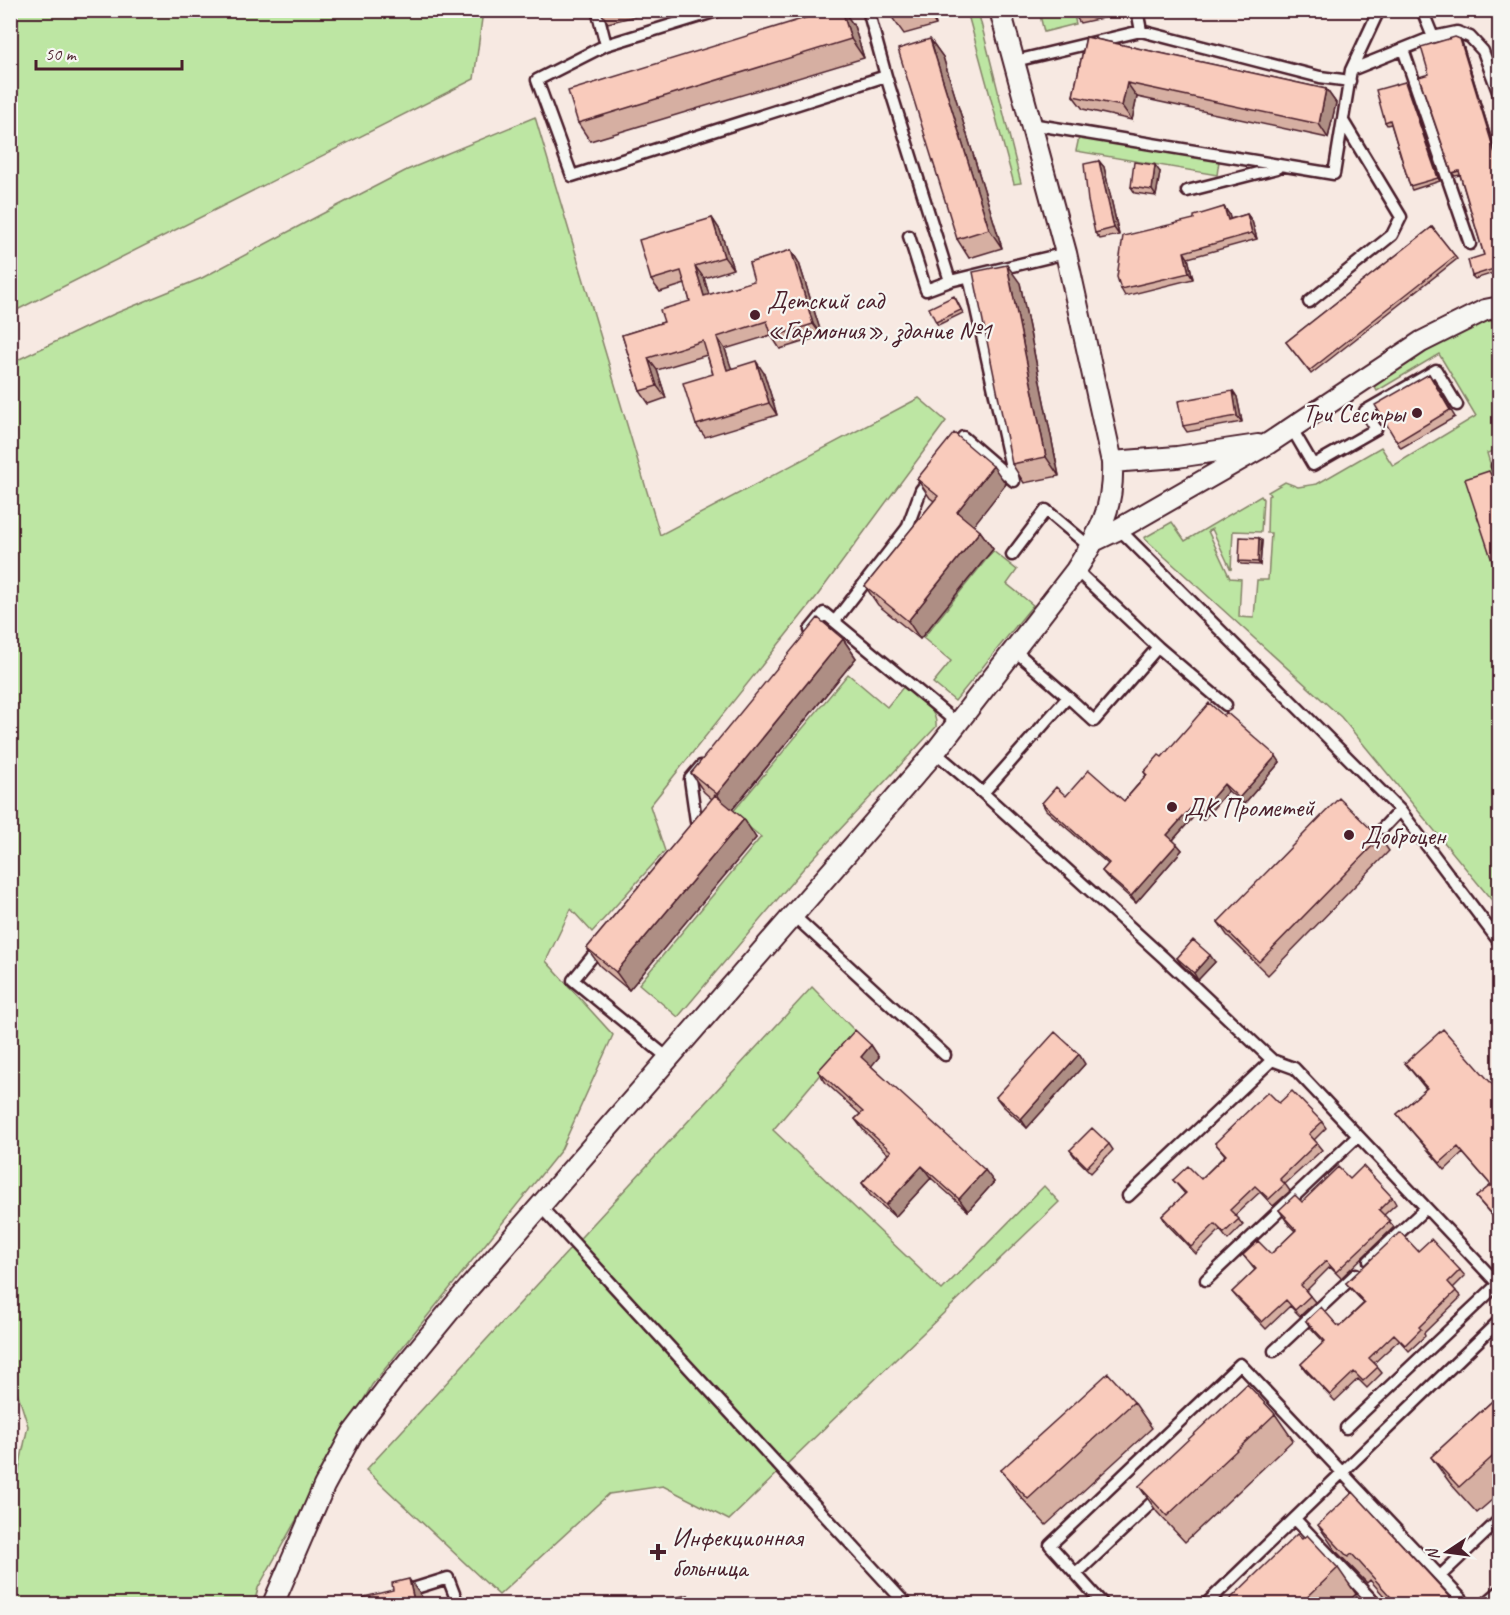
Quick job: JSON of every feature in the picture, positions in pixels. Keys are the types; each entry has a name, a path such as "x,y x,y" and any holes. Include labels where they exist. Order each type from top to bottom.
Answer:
{"street":[{"path":"273,1605 324,1486 352,1434 393,1380 461,1297 935,752 1076,570 1092,544 1109,506 1113,484 1112,462 1066,253 1000,10"},
{"path":"1092,544 1292,429 1420,342 1485,310 1500,306"},
{"path":"1112,462 1177,457 1269,443"}],"lane":[{"path":"597,10 606,45"},
{"path":"720,10 606,45 537,80 572,177 886,76"},
{"path":"868,10 886,76 950,281"},
{"path":"1137,10 1141,31"},
{"path":"1031,124 1334,174 1351,76 1379,10"},
{"path":"1422,10 1433,37"},
{"path":"1015,61 1141,31 1320,77 1351,76 1403,49 1433,37 1457,32 1470,37 1483,51 1500,97"},
{"path":"1403,49 1470,244"},
{"path":"1309,302 1392,235 1401,217 1343,121"},
{"path":"1187,190 1283,166"},
{"path":"909,236 926,290 950,281 1066,253"},
{"path":"835,621 908,528 921,489 963,437 1014,481 969,277"},
{"path":"1292,429 1313,465 1376,429 1365,411 1436,370 1457,405"},
{"path":"1500,465 1497,466 1500,475"},
{"path":"1012,555 1046,510 1092,544"},
{"path":"1119,529 1400,810 1500,943"},
{"path":"1076,570 1158,647 1226,705"},
{"path":"802,640 824,613 957,723"},
{"path":"1014,650 1094,721 1158,647"},
{"path":"983,793 1068,697"},
{"path":"935,752 1163,957 1272,1060 1294,1068 1499,1285 1346,1428"},
{"path":"690,837 698,828 690,779 705,760"},
{"path":"1383,828 1400,810"},
{"path":"792,914 945,1055"},
{"path":"609,936 573,980 668,1058"},
{"path":"1128,1197 1272,1060"},
{"path":"1206,1280 1359,1136"},
{"path":"540,1206 906,1605"},
{"path":"1274,1351 1426,1208"},
{"path":"1206,1605 1500,1320"},
{"path":"1103,1605 1050,1545 1240,1364 1466,1605"},
{"path":"1259,1401 1268,1393"},
{"path":"1076,1574 1172,1484"},
{"path":"1295,1519 1372,1603"},
{"path":"1440,1576 1500,1519"},
{"path":"395,1595 448,1578 458,1605"},
{"path":"1485,1605 1500,1591"}],"green space":[{"path":"11,10 483,11 474,79 11,313"},
{"path":"967,11 978,11 1021,183 1014,184"},
{"path":"1039,11 1073,11 1076,24 1044,32"},
{"path":"535,117 660,535 919,398 946,421 817,596 650,806 665,851 592,932 571,909 546,961 613,1035 561,1150 372,1385 258,1588 254,1604 11,1604 11,1506 28,1426 10,1369 11,363 114,314 202,278 407,170"},
{"path":"1079,137 1219,161 1217,175 1076,151"},
{"path":"1486,321 1499,321 1499,450 1487,453 1493,473 1467,482 1499,582 1499,909 1341,717 1144,538 1172,522 1185,541 1261,496 1263,499 1261,532 1233,531 1231,570 1212,529 1208,531 1230,578 1241,579 1239,617 1254,618 1257,580 1268,580 1271,533 1267,533 1268,496 1270,495 1268,492 1285,482 1298,487 1317,484 1381,447 1393,466 1476,416 1439,354 1377,391 1373,384 1441,340"},
{"path":"993,551 1017,570 1007,584 1033,605 955,701 933,683 951,661 923,638"},
{"path":"848,674 887,707 904,686 934,714 936,727 803,869 678,1017 639,984 761,837 732,813"},
{"path":"812,987 856,1032 773,1130 942,1290 1044,1186 1059,1202 729,1520 663,1486 609,1494 499,1595 366,1470"}],"building":[{"path":"831,10 842,10 851,39 578,123 568,91"},
{"path":"890,10 909,10 891,16"},
{"path":"1086,37 1326,89 1319,124 1127,83 1122,106 1073,96"},
{"path":"1455,37 1460,39 1500,170 1500,267 1472,276 1468,260 1484,255 1459,171 1452,173 1419,77 1429,74 1421,47"},
{"path":"930,39 989,229 957,239 898,49"},
{"path":"1405,82 1438,178 1410,186 1390,120 1385,122 1376,90"},
{"path":"1099,161 1114,228 1095,233 1088,201 1084,164"},
{"path":"1134,162 1155,165 1152,190 1131,187"},
{"path":"1224,207 1228,220 1247,214 1252,233 1184,252 1189,273 1121,289 1117,277 1123,236 1194,219 1194,216"},
{"path":"712,218 724,257 695,266 704,296 754,281 749,263 791,250 813,324 772,337 767,321 717,337 727,370 756,361 769,403 696,425 683,383 713,374 703,341 648,358 657,386 640,391 622,335 664,322 660,310 690,301 681,271 651,280 639,240"},
{"path":"1432,227 1455,256 1309,371 1286,342"},
{"path":"1007,265 1046,457 1012,464 973,272"},
{"path":"954,296 961,310 936,322 929,308"},
{"name":"Три Сестры","path":"1429,374 1450,410 1397,442 1375,405"},
{"path":"1233,391 1237,416 1183,426 1178,401"},
{"path":"954,433 993,466 957,512 980,531 908,621 865,586 938,496 917,479"},
{"path":"1489,471 1495,484 1500,482 1500,585 1465,479"},
{"path":"1240,537 1259,538 1258,562 1239,561"},
{"path":"818,618 843,639 717,794 691,773"},
{"name":"ДК Прометей","path":"1209,703 1224,716 1226,712 1276,756 1239,798 1224,784 1198,814 1191,808 1167,835 1177,844 1131,896 1102,871 1109,863 1042,803 1056,787 1066,796 1089,770 1124,801 1147,775 1144,772 1159,755 1162,757"},
{"path":"715,795 744,819 616,972 587,948"},
{"path":"1339,798 1380,838 1259,962 1218,922"},
{"path":"1193,940 1210,955 1194,973 1177,958"},
{"path":"1443,1029 1500,1093 1500,1224 1476,1197 1491,1185 1458,1147 1440,1163 1397,1114 1427,1088 1405,1063"},
{"path":"855,1030 871,1045 861,1057 985,1170 959,1199 922,1166 886,1205 862,1183 891,1151 855,1119 863,1112 818,1071"},
{"path":"1055,1032 1079,1054 1021,1119 996,1097"},
{"path":"1292,1091 1322,1122 1309,1134 1317,1143 1280,1179 1285,1184 1269,1199 1255,1186 1230,1210 1239,1219 1224,1233 1215,1224 1191,1247 1162,1216 1186,1193 1173,1180 1188,1166 1201,1179 1226,1155 1215,1143 1255,1104 1268,1092 1279,1103"},
{"path":"1092,1128 1109,1144 1087,1167 1070,1150"},
{"path":"1363,1166 1392,1197 1379,1210 1390,1221 1336,1272 1326,1261 1301,1285 1310,1296 1295,1310 1286,1300 1262,1322 1232,1292 1256,1269 1243,1255 1258,1241 1271,1254 1296,1230 1279,1210 1295,1195 1302,1202 1338,1167 1350,1179"},
{"path":"1400,1232 1418,1251 1431,1239 1460,1270 1448,1282 1456,1291 1419,1327 1421,1329 1405,1345 1394,1334 1369,1358 1378,1367 1363,1381 1354,1372 1330,1395 1301,1364 1325,1341 1306,1321 1321,1307 1339,1327 1365,1303 1346,1283"},
{"path":"1108,1373 1134,1402 1028,1499 1001,1470"},
{"path":"1247,1384 1275,1414 1167,1516 1139,1486"},
{"path":"1500,1394 1500,1450 1459,1487 1431,1457"},
{"path":"1353,1492 1453,1600 1447,1605 1398,1605 1352,1554 1348,1557 1318,1525"},
{"path":"1297,1534 1302,1539 1307,1535 1338,1568 1299,1605 1224,1605"},
{"path":"409,1579 415,1605 366,1605 364,1597 393,1590 392,1583"},
{"path":"688,1595 690,1605 640,1605"}],"place":[{"name":"Детский сад «Гармония», здание №1","path":"755,315"},
{"name":"Три Сестры","path":"1417,413"},
{"name":"ДК Прометей","path":"1172,807"},
{"name":"Доброцен","path":"1349,835"},
{"name":"Инфекционная больница","path":"658,1552"}]}
